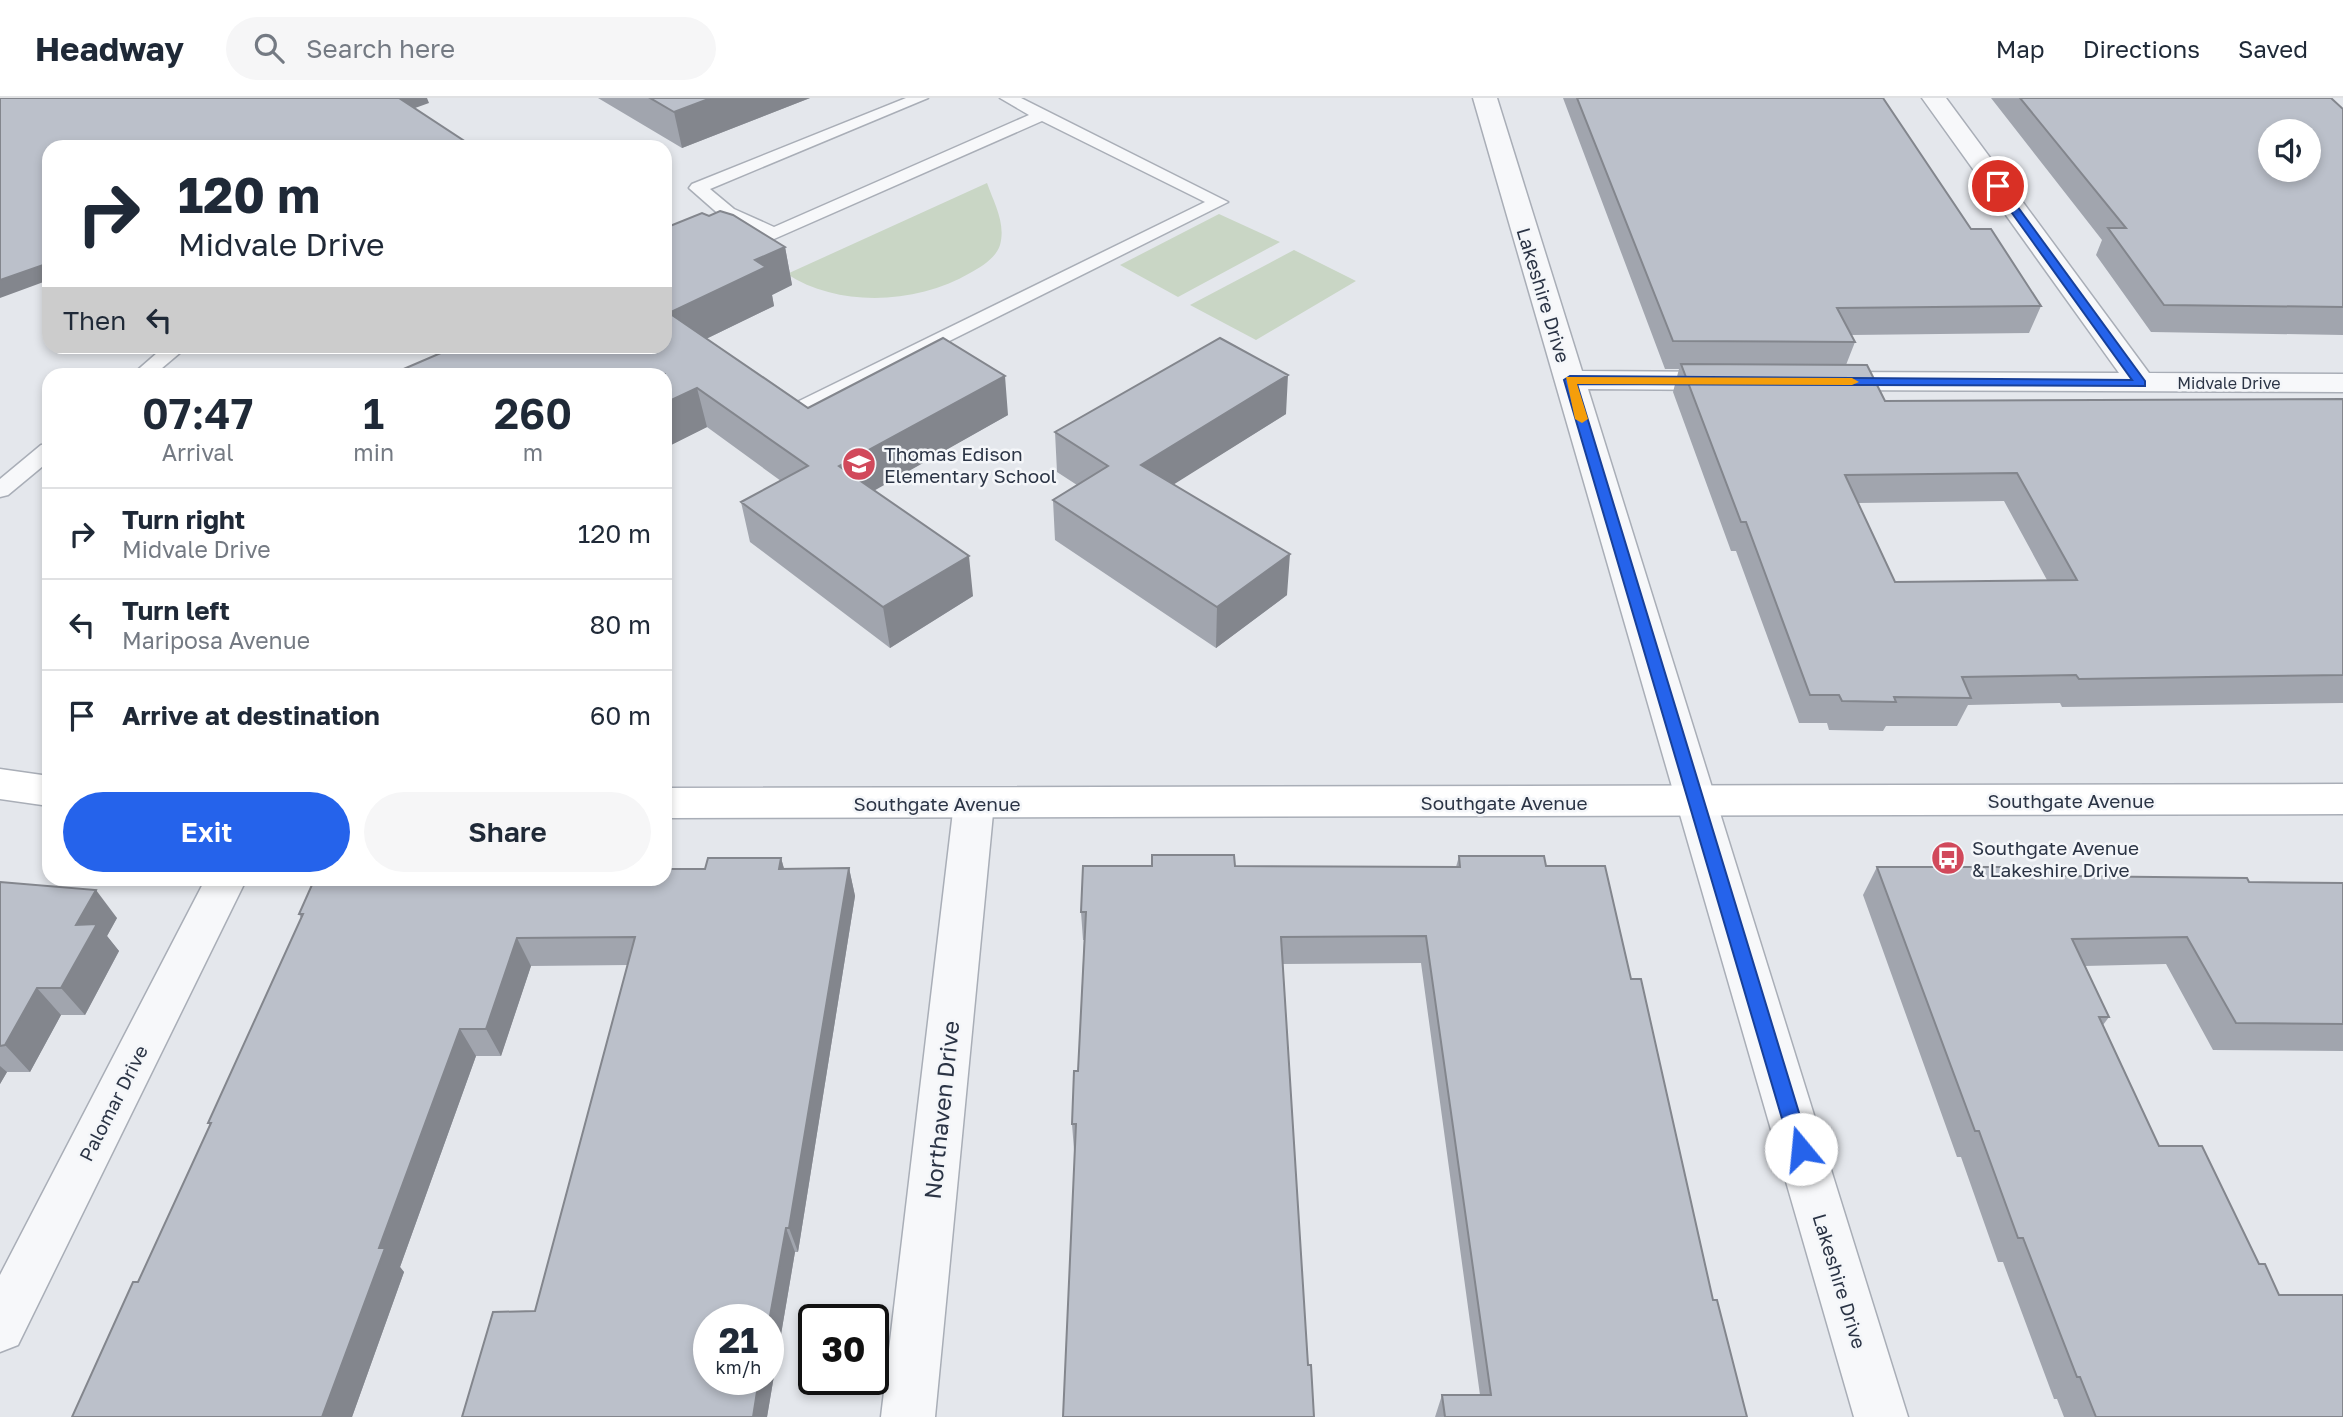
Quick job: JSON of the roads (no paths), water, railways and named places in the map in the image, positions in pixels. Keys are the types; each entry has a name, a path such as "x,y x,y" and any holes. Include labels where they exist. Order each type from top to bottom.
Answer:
{"street":[{"name":"Lakeshire Drive","path":"1485,98 1881,1417"},
{"path":"1934,98 2141,383"},
{"path":"1570,380 1751,381"},
{"name":"Midvale Drive","path":"1793,381 2343,383"},
{"path":"0,784 42,790"},
{"name":"Southgate Avenue","path":"672,803 2343,799"},
{"name":"Northaven Drive","path":"908,1417 974,803"},
{"name":"Palomar Drive","path":"0,1327 223,886"}],"lane":[{"path":"920,98 698,188 729,213 774,234 1043,115"},
{"path":"800,408 1219,202 1008,98"},
{"path":"150,368 168,354"},
{"path":"0,490 42,456"}],"place":[{"name":"Thomas Edison Elementary School","path":"859,464"},
{"name":"Southgate Avenue & Lakeshire Drive","path":"1948,858"}]}
